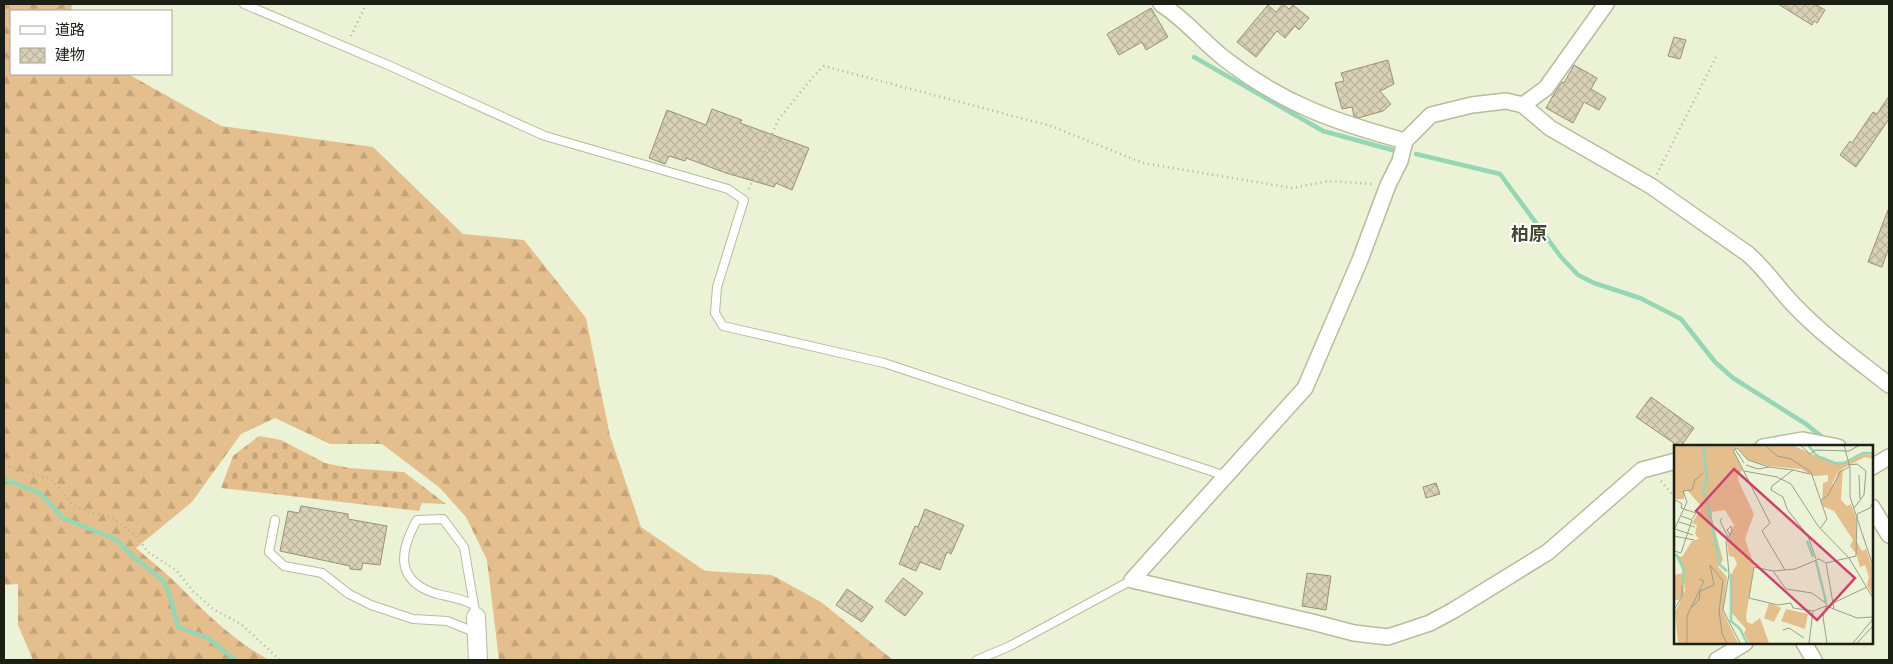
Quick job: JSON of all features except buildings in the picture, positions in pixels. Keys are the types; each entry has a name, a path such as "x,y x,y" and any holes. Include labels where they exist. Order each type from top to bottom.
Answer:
{"street":[{"path":"1161,4 1178,16 1223,58 1282,97 1305,109 1355,127 1405,141"},
{"path":"1523,105 1546,88 1606,4"},
{"path":"1674,462 1642,470 1548,552 1454,610 1430,623 1388,637 1354,634 1312,622 1132,580 1305,388 1360,260 1388,185 1400,161 1405,141 1431,115 1472,105 1506,101 1523,105 1550,128 1651,186 1748,254 1761,265 1792,303 1840,347 1889,385"},
{"path":"1770,445 1803,440 1832,445"},
{"path":"1873,466 1889,457"},
{"path":"1873,510 1889,535"},
{"path":"476,618 478,660"},
{"path":"1716,660 1743,644"},
{"path":"1805,644 1814,660"}],"lane":[{"path":"244,4 346,47 545,136 728,189 744,200 718,287 715,313 723,326 884,363 1226,476"},
{"path":"443,518 464,547 476,618 461,598 436,593 413,582 403,567 408,537 417,520 443,518"},
{"path":"275,520 269,552 284,566 322,574 349,594 371,605 413,620 447,621 476,618"},
{"path":"977,660 1010,646 1132,580"}],"path":[{"path":"346,47 366,4"},
{"path":"1651,186 1716,57"},
{"path":"744,200 778,120 824,66 1051,126 1143,163 1292,188 1328,181 1388,185"},
{"path":"4,465 51,479 73,505 120,522 136,536 148,552 177,571 193,591 213,609 241,624 280,660"},
{"path":"1652,467 1674,496"}],"green space":[{"path":"4,4 73,4 71,8 72,10 10,10 10,75 130,75 221,126 373,147 463,234 524,240 586,318 610,436 641,527 705,571 772,575 821,602 893,660 499,660 487,560 466,517 440,488 382,444 330,444 275,418 241,434 192,502 136,548 230,634 269,660 33,660 18,625 18,584 4,585"},
{"path":"259,436 281,440 325,463 349,468 404,472 446,504 422,503 419,511 221,488 233,456"}],"waterway":[{"path":"1194,57 1323,131 1396,151"},
{"path":"1416,154 1500,174 1561,257 1578,275 1594,283 1640,298 1681,319 1715,362 1733,378 1806,424 1822,437"},
{"path":"4,479 40,493 63,518 115,539 137,560 163,580 170,596 178,627 208,638 235,660"}],"district":[{"name":"柏原","path":"1529,233"}]}
